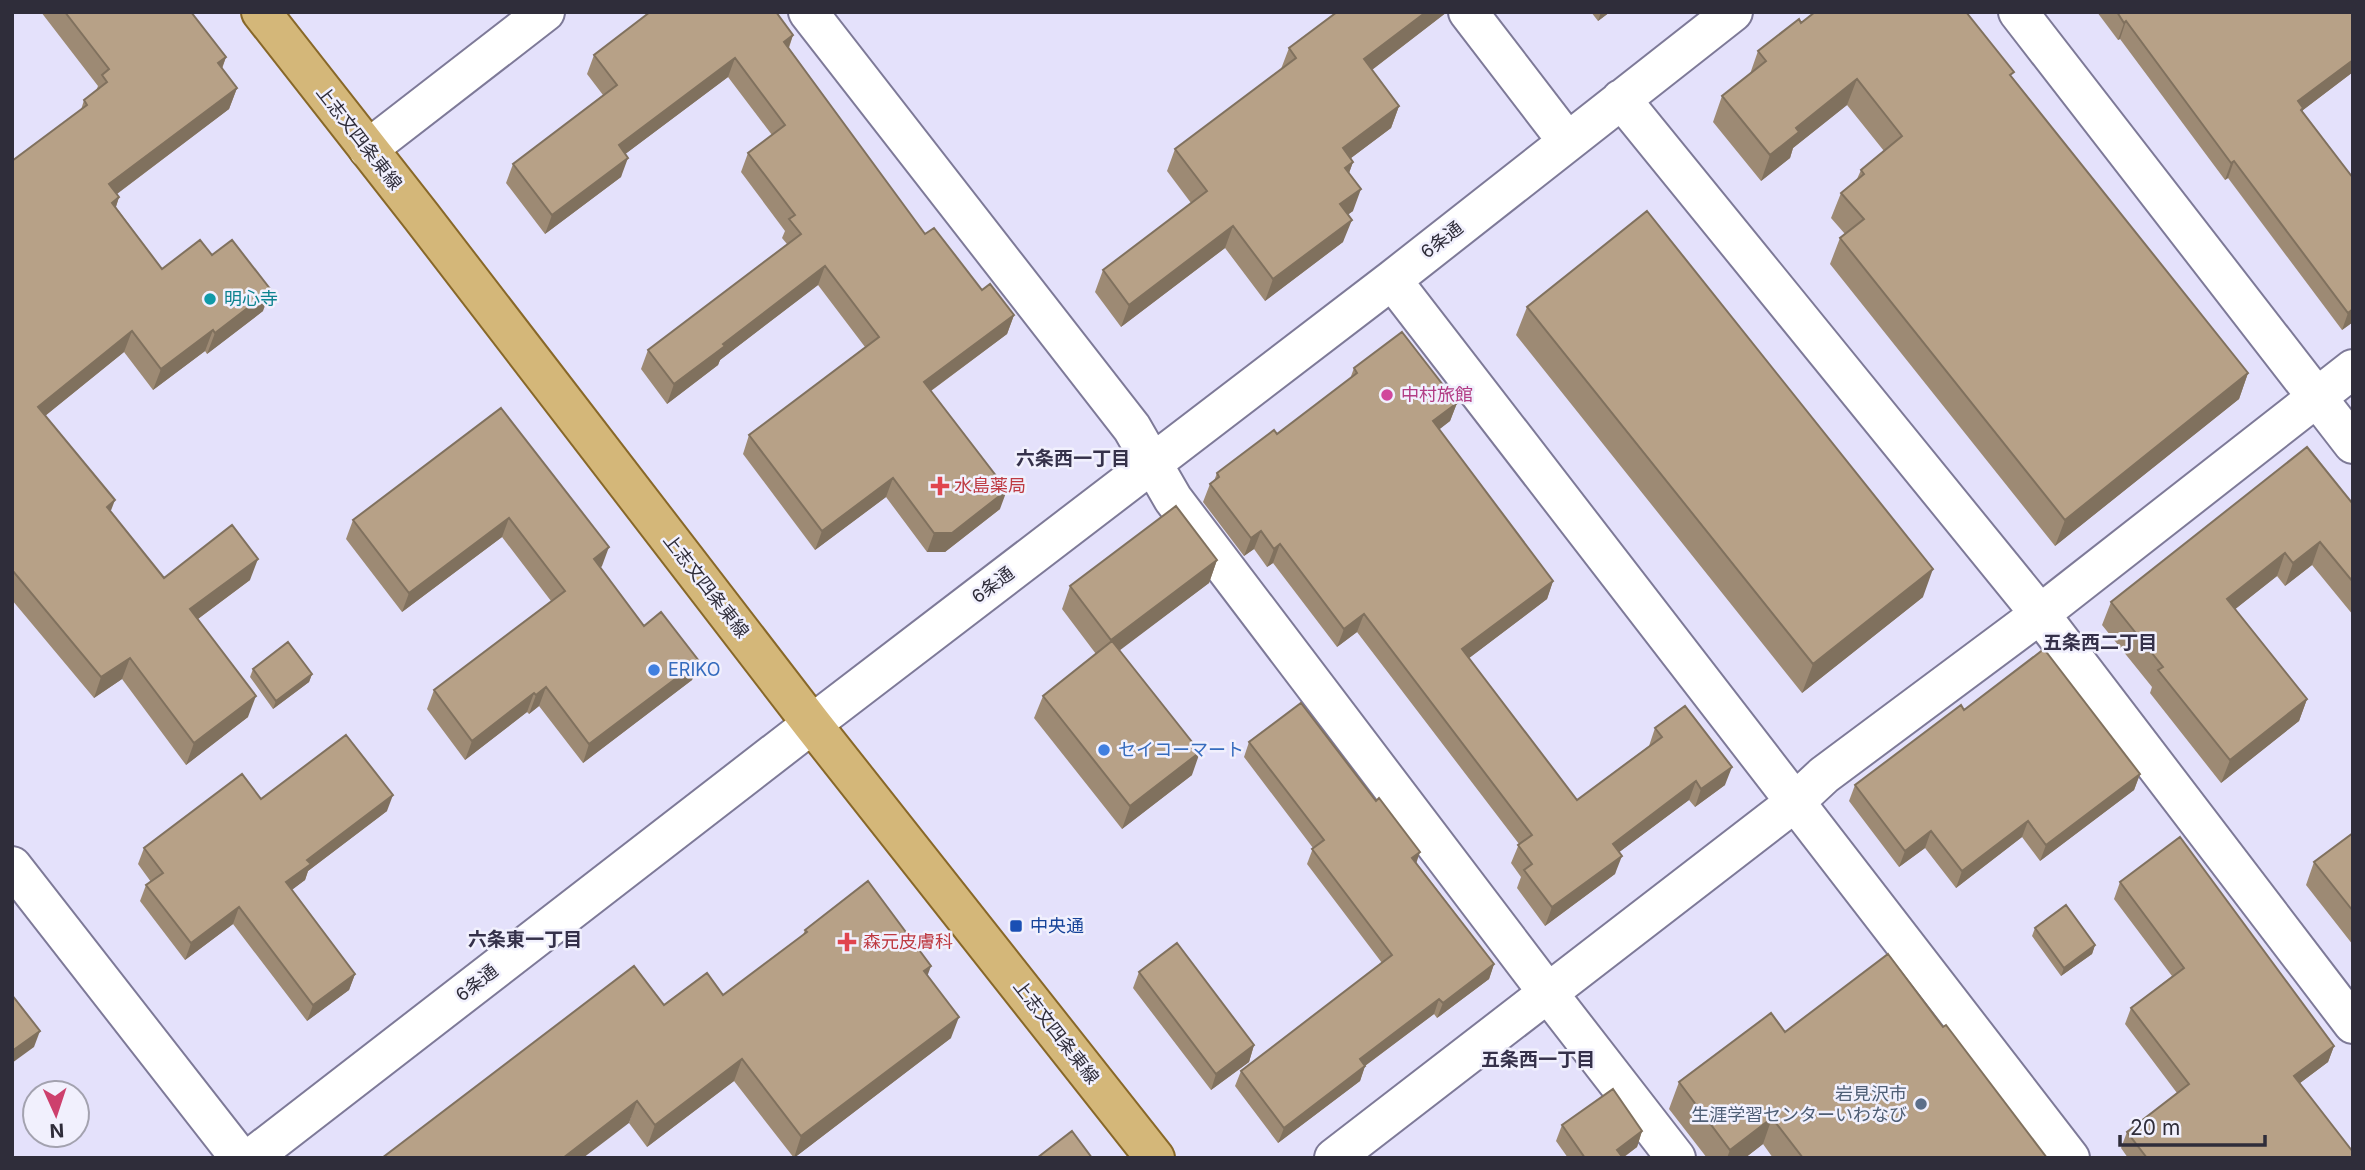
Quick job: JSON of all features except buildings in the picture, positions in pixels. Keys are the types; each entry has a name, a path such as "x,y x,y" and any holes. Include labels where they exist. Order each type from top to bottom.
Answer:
{"main road":[{"name":"上志文四条東線","path":"261,12 812,724 1155,1158"}],"street":[{"path":"368,149 545,12"},
{"path":"808,12 1132,428 1172,499 1676,1158"},
{"path":"1468,12 1567,141"},
{"name":"6条通","path":"251,1158 1392,280 1733,12"},
{"path":"2018,12 2353,444"},
{"path":"1621,99 2040,614 2353,1024"},
{"path":"1392,280 2070,1158"},
{"path":"1334,1158 1794,803 1824,775 2040,614 2353,369"},
{"path":"12,866 240,1158"}],"place":[{"name":"明心寺","path":"210,299"},
{"name":"中村旅館","path":"1387,395"},
{"name":"水島薬局","path":"940,486"},
{"name":"ERIKO","path":"654,670"},
{"name":"セイコーマート","path":"1104,750"},
{"name":"中央通","path":"1016,926"},
{"name":"森元皮膚科","path":"847,942"},
{"name":"岩見沢市 生涯学習センターいわなび","path":"1921,1104"}],"district":[{"name":"六条西一丁目","path":"1073,458"},
{"name":"五条西二丁目","path":"2100,642"},
{"name":"六条東一丁目","path":"525,939"},
{"name":"五条西一丁目","path":"1538,1059"}]}
